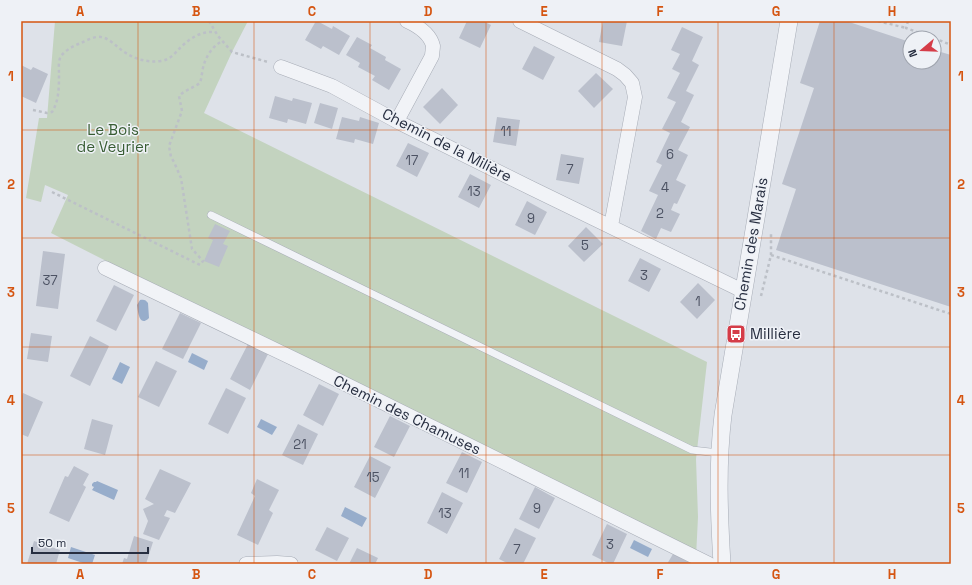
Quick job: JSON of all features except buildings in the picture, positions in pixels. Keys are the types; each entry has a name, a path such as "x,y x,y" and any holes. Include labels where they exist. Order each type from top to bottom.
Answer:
{"street":[{"path":"397,121 432,56 433,46 428,36 419,27 407,21"},
{"path":"520,21 617,69 632,83 635,97 611,226"},
{"name":"Chemin des Marais","path":"722,564 719,506 719,453 723,415 789,21"},
{"name":"Chemin de la Milière","path":"281,67 332,86 397,121 743,290"},
{"name":"Chemin des Chamuses","path":"105,268 313,368 709,564"},
{"path":"246,564 291,564"}],"lane":[{"path":"211,215 692,450 719,453"}],"path":[{"path":"208,21 232,52 281,67"},
{"path":"878,21 911,30"},
{"path":"906,28 908,21"},
{"path":"33,110 47,113 52,112 56,106 60,58 73,46 92,38 100,37 108,40 125,53 137,59 162,61 169,59 191,38 199,34 215,32"},
{"path":"52,192 200,265 203,261 192,249 181,178 171,157 169,146 182,111 180,96 184,91 200,84 204,63 216,44 222,41"},
{"path":"765,278 772,255 951,314"}],"green space":[{"name":"Le Bois de Veyrier","path":"55,21 248,21 204,113 707,362 696,459 698,517 696,557 599,511 51,233 68,195 45,185 41,202 26,198 39,118 47,118"}],"water":[{"path":"140,300 145,300 148,303 149,318 146,321 141,320 140,318 137,305"},
{"path":"192,353 208,361 204,370 188,362"},
{"path":"120,362 130,367 122,384 112,379"},
{"path":"261,419 277,427 272,435 257,427"},
{"path":"97,481 118,490 114,500 92,490 94,487 92,484"},
{"path":"345,507 367,518 362,527 341,516"},
{"path":"634,540 652,549 648,557 630,548"},
{"path":"71,547 95,555 92,564 86,564 68,558"}],"place":[{"name":"Millière","path":"736,334"}]}
